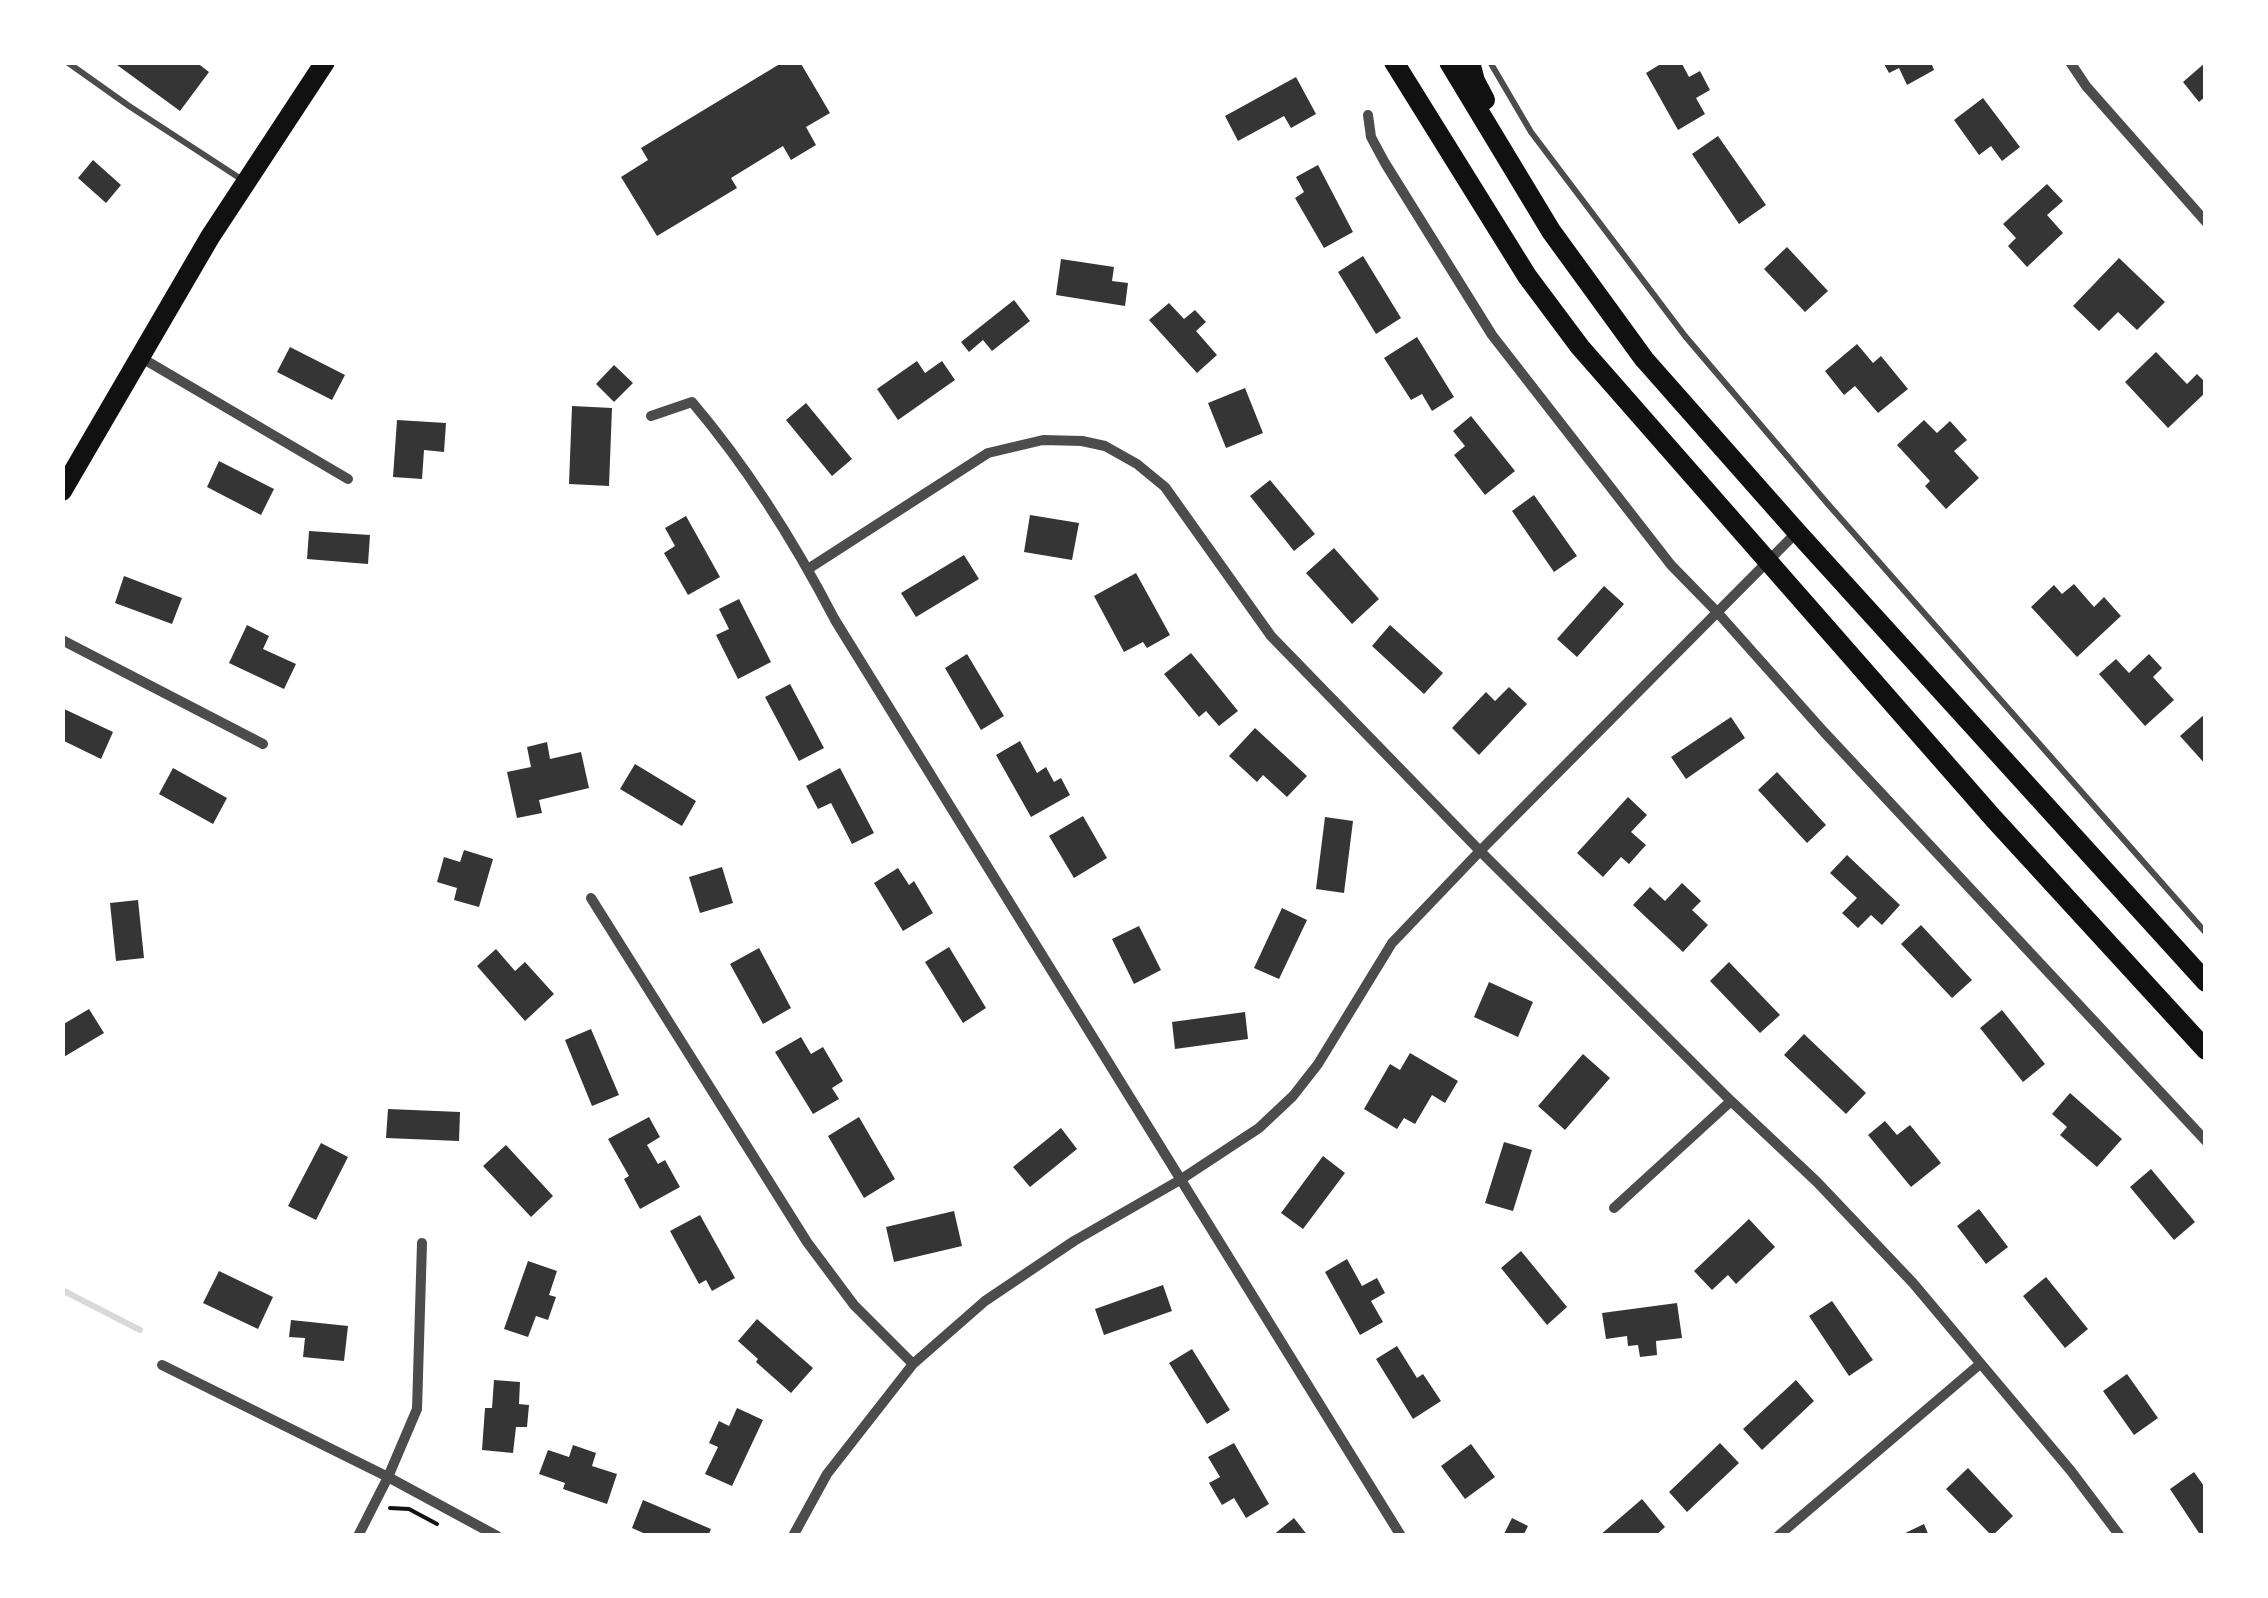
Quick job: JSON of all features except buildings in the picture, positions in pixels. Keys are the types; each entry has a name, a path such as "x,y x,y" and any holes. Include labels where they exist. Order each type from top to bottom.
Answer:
{"main road":[{"path":"62,491 210,236 325,62"},
{"path":"1394,62 1527,276 1569,333 1994,819 2206,1050"},
{"path":"1450,62 1551,231 1644,359 2203,976"},
{"path":"1470,62 1506,153"}],"street":[{"path":"2070,62 2086,86 2206,222"},
{"path":"1368,114 1371,137 1385,163 1492,335 1671,565 2206,1141"},
{"path":"140,357 348,478"},
{"path":"650,416 692,402 729,446 1401,1536"},
{"path":"808,569 988,453 1044,440 1082,440 1105,446 1137,464 1165,487 1271,636 1480,851 1817,1182 1913,1283 2071,1471 2120,1536"},
{"path":"794,1536 828,1474 913,1364 985,1301 1074,1241 1180,1180 1259,1128 1293,1096 1318,1064 1392,943 1797,532"},
{"path":"62,640 263,744"},
{"path":"591,898 807,1242 854,1305 913,1364"},
{"path":"1614,1208 1731,1101"},
{"path":"358,1536 416,1409 422,1242"},
{"path":"1778,1536 1980,1364"},
{"path":"162,1365 497,1536"}],"lane":[{"path":"67,62 246,182"},
{"path":"1490,62 1532,132 1686,336 1828,504 2206,933"}],"path":[{"path":"383,1513 390,1508 409,1509 442,1527"}],"waterway":[{"path":"62,1290 140,1330"}]}
